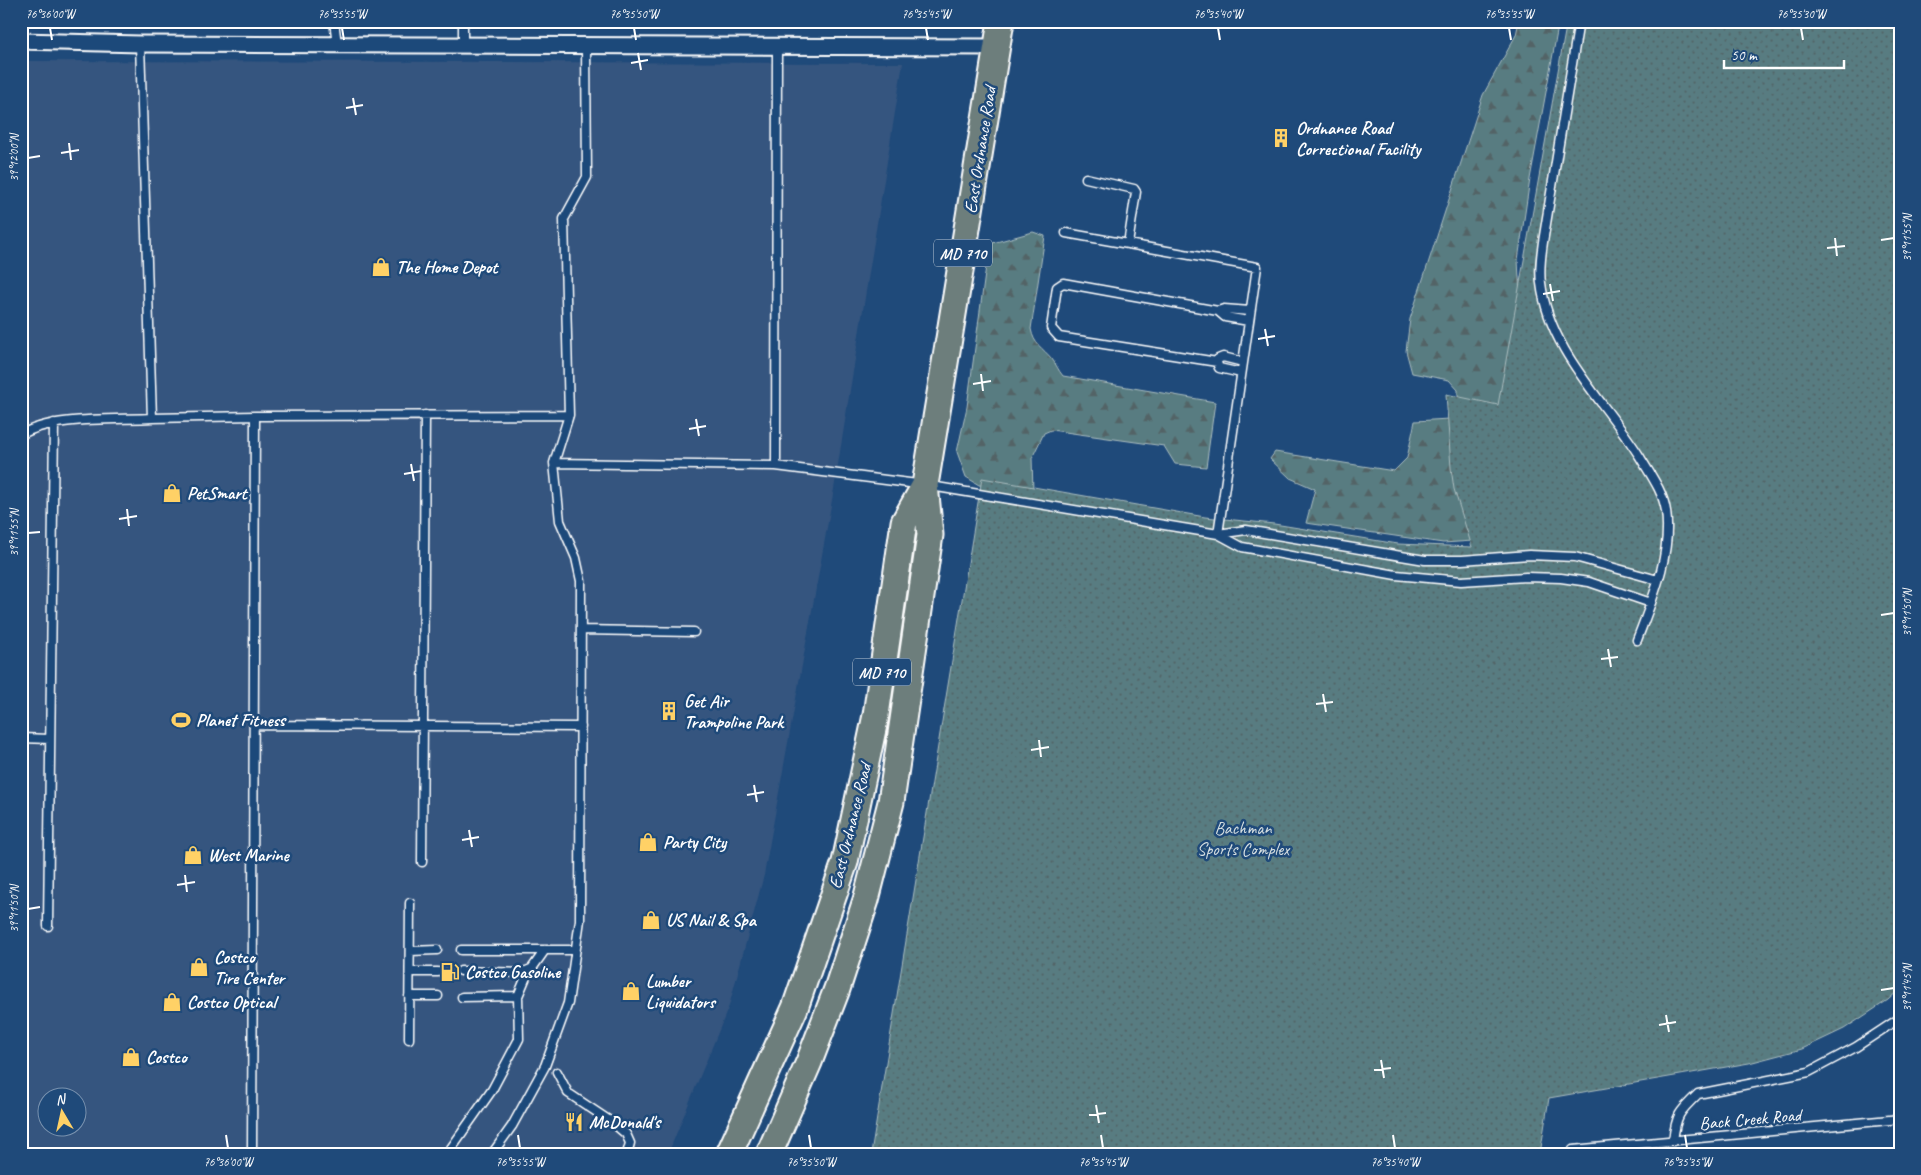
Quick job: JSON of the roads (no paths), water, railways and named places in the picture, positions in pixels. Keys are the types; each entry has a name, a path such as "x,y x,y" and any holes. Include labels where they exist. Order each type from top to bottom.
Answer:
{"main road":[{"name":"East Ordnance Road","path":"769,1154 809,1062 837,989 866,900 890,802 930,535 925,485 1001,21"},
{"name":"East Ordnance Road","path":"729,1154 795,1008 845,862 876,715 904,522 925,485"}],"street":[{"path":"21,41 140,44 997,46"}],"lane":[{"path":"334,21 337,44"},
{"path":"463,21 463,44"},
{"path":"1579,21 1543,242 1540,266 1541,283 1550,321 1563,347 1635,449 1658,486 1666,511 1664,557 1651,603 1637,640"},
{"path":"140,44 152,418"},
{"path":"492,1154 512,1126 545,1066 568,1003 580,920 580,581 576,558 560,521 554,462 569,415 564,219 587,176 586,45"},
{"path":"776,466 777,46"},
{"path":"1086,178 1134,189 1136,192 1128,244"},
{"path":"1066,234 1257,267 1218,534"},
{"path":"1217,362 1060,337 1051,328 1057,287 1063,283 1218,311 1226,317 1249,322"},
{"path":"1218,311 1224,309 1250,312"},
{"path":"1217,362 1218,359 1223,357 1243,362"},
{"path":"1217,362 1219,368 1241,373"},
{"path":"422,862 424,415"},
{"path":"21,436 29,430 54,423 152,418 569,415"},
{"path":"252,1154 255,416"},
{"path":"48,926 54,423"},
{"path":"554,462 776,466 925,485 1218,534 1246,530 1425,560 1462,560 1529,555 1575,557 1658,580"},
{"path":"1218,534 1242,547 1396,575 1461,581 1526,576 1561,578 1589,582 1651,603"},
{"path":"581,630 694,632"},
{"path":"254,725 581,727"},
{"path":"21,738 50,739"},
{"path":"409,1039 410,903"},
{"path":"410,951 437,950"},
{"path":"461,950 576,950"},
{"path":"447,1154 492,1090 519,1040 518,996 526,977 545,950"},
{"path":"461,971 521,973 531,969"},
{"path":"410,972 438,972"},
{"path":"410,996 438,996"},
{"path":"462,997 518,996"},
{"path":"1673,1141 1676,1120 1698,1094 1809,1072 1856,1047 1900,1018"},
{"path":"557,1072 568,1093 613,1122 626,1134 630,1143 627,1154"},
{"name":"Back Creek Road","path":"1574,1150 1900,1120"}],"place":[{"name":"Ordnance Road Correctional Facility","path":"1281,138"},
{"name":"The Home Depot","path":"381,267"},
{"name":"PetSmart","path":"172,493"},
{"name":"Get Air Trampoline Park","path":"669,711"},
{"name":"Planet Fitness","path":"181,720"},
{"name":"Party City","path":"648,842"},
{"name":"West Marine","path":"193,855"},
{"name":"US Nail & Spa","path":"651,920"},
{"name":"Costco Tire Center","path":"199,967"},
{"name":"Costco Gasoline","path":"450,972"},
{"name":"Lumber Liquidators","path":"631,991"},
{"name":"Costco Optical","path":"172,1002"},
{"name":"Costco","path":"131,1057"},
{"name":"McDonald's","path":"574,1122"}],"park label":[{"name":"Bachman Sports Complex","path":"1243,838"}]}
